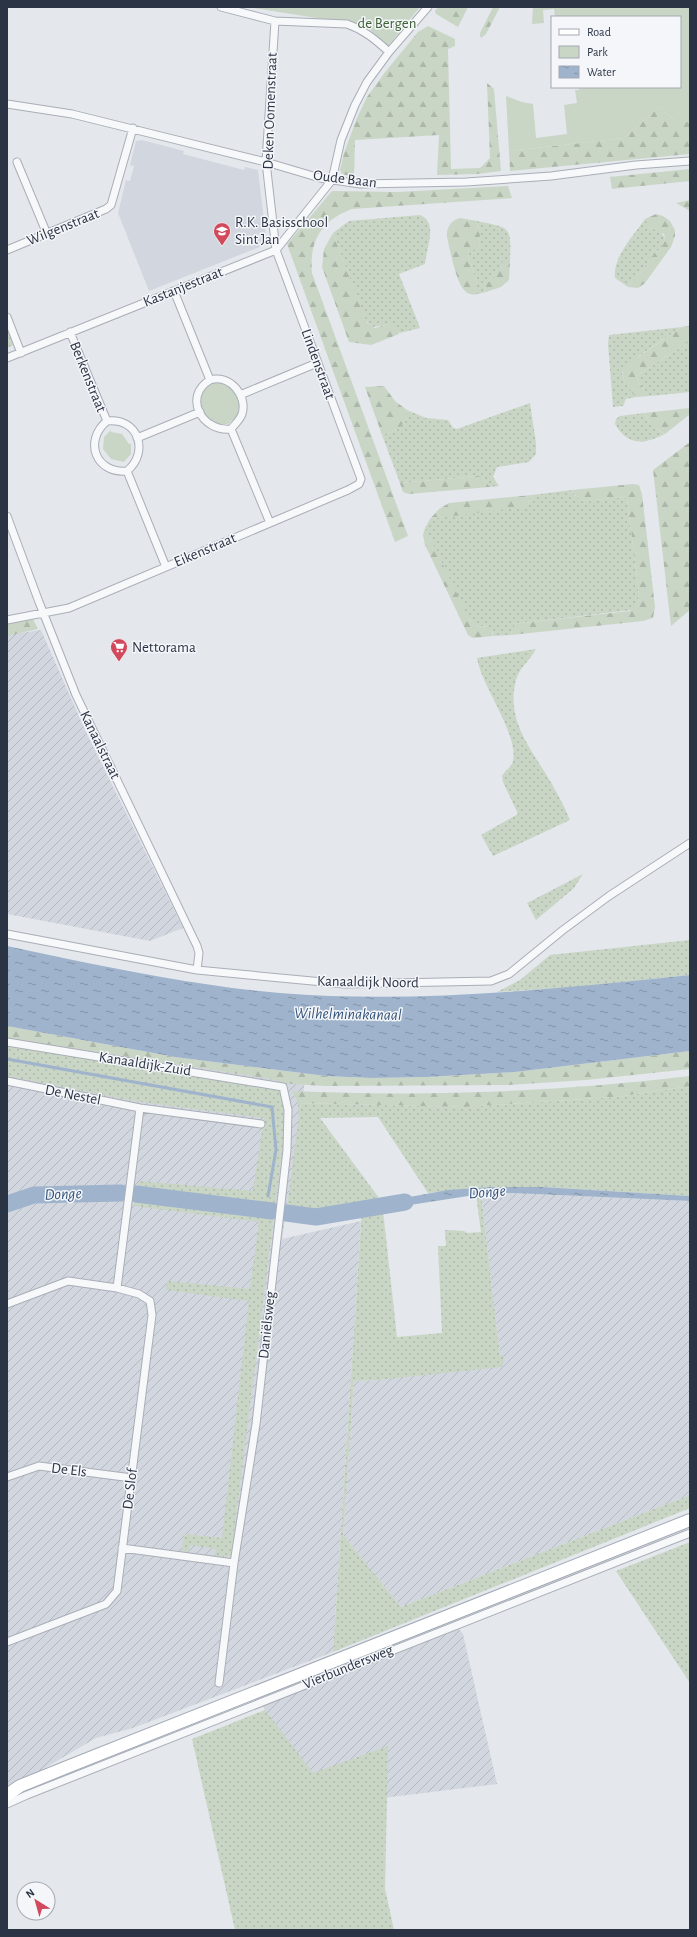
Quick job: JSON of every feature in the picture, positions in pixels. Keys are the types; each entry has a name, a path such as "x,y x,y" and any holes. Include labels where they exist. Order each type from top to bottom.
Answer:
{"main road":[{"name":"Vierbundersweg","path":"7,1788 20,1786 68,1772 582,1569 690,1520"},
{"name":"Vierbundersweg","path":"7,1795 20,1786"}],"street":[{"path":"221,7 275,21 347,24 358,28 390,52"},
{"path":"332,180 341,140 354,105 367,82 428,7"},
{"name":"Deken Oomenstraat","path":"275,21 266,162 276,250"},
{"name":"Oude Baan","path":"7,104 72,114 133,128 332,180 360,184 466,182 551,176 636,165 690,161"},
{"name":"Wilgenstraat","path":"7,250 106,209 111,205 133,128"},
{"path":"18,162 47,234"},
{"name":"Kastanjestraat","path":"7,358 276,250 332,180"},
{"name":"Lindenstraat","path":"276,250 360,479"},
{"path":"174,291 210,380"},
{"path":"7,317 21,353"},
{"name":"Berkenstraat","path":"70,332 107,421"},
{"path":"240,395 317,363"},
{"path":"216,378 227,380 235,386 240,395 243,406 242,414 231,429 214,428 206,422 200,412 197,402 199,392 205,383 210,380 216,378"},
{"path":"166,567 127,471 137,460 140,447 137,438 200,412"},
{"name":"Berkenstraat","path":"107,421 123,423 130,427 137,438"},
{"name":"Berkenstraat","path":"107,421 95,435 95,452 102,464 107,468 113,471 127,471"},
{"path":"231,429 270,523"},
{"name":"Eikenstraat","path":"7,620 69,608 356,487 359,484 360,479"},
{"name":"Kanaalstraat","path":"7,516 83,711 197,946 199,953 197,970"},
{"name":"Kanaaldijk Noord","path":"7,934 197,970 344,984 491,981 509,974 562,930 598,904 690,843"},
{"name":"Kanaaldijk-Zuid","path":"7,1042 283,1087"},
{"name":"De Nestel","path":"7,1081 140,1108 261,1124"},
{"name":"Daniëlsweg","path":"219,1683 234,1563 256,1424 286,1150 288,1110 283,1087"},
{"path":"117,1288 140,1108"},
{"name":"De Slof","path":"7,1304 68,1281 117,1288 139,1294 150,1301 152,1314 117,1591 106,1604 7,1642"},
{"name":"De Els","path":"7,1477 39,1466 132,1478"},
{"name":"Vierbundersweg","path":"582,1569 690,1533"},
{"path":"122,1548 234,1563"},
{"name":"Vierbundersweg","path":"7,1804 68,1772"}],"shaded area":[{"path":"142,140 184,151 183,154 244,170 245,167 258,170 267,244 149,291 118,213 126,180 130,181 134,166 130,165 136,141"},
{"path":"41,630 85,730 183,928 150,941 7,914 7,635"},
{"path":"7,1033 305,1078 300,1122 282,1239 361,1221 333,1652 133,1728 96,1738 26,1779 7,1786"},
{"path":"513,1193 690,1201 690,1495 401,1607 343,1535 354,1381 379,1380 500,1356 481,1194"},
{"path":"454,1623 463,1634 497,1784 383,1798 310,1779 280,1758 261,1699"}],"green space":[{"name":"de Bergen","path":"248,7 420,7 388,46 366,26"},
{"path":"438,7 468,7 458,27 436,14 435,11"},
{"path":"493,7 500,7 486,34 481,38 480,33"},
{"path":"533,7 690,7 690,122 677,122 659,107 624,138 509,151 506,96 522,102 533,104 536,138 567,134 564,105 577,103 575,90 579,90 579,88 681,88 681,16 555,16 554,9 543,10 544,23 532,24"},
{"path":"428,26 455,39 455,46 448,49 451,169 480,168 490,158 487,83 494,89 501,171 477,174 437,175 439,135 355,140 354,177 342,174 340,170 344,153 357,118 367,97 418,32"},
{"path":"659,107 677,122 690,122 690,154 510,171 509,151 624,138"},
{"path":"690,169 690,181 612,189 610,177"},
{"path":"508,186 512,198 352,209 325,225 315,241 312,273 408,536 395,542 287,244 332,191 397,192"},
{"path":"690,200 690,211 676,203"},
{"path":"656,214 663,216 670,221 675,230 675,236 671,247 645,283 638,288 628,287 631,280 643,270 650,258 662,247 665,238 664,234 649,227 645,219"},
{"path":"420,215 426,219 430,230 425,264 399,274 420,328 400,333 393,324 372,327 366,321 333,233 349,221"},
{"path":"460,218 477,221 480,235 479,247 474,250 469,250 468,254 477,284 477,294 466,292 462,287 454,266 447,237 447,231 450,225"},
{"path":"645,219 651,228 660,231 665,238 662,247 650,258 643,270 631,280 628,287 615,278 615,270 620,255"},
{"path":"477,221 497,225 507,231 510,241 510,261 507,262 485,287 486,292 477,294 477,284 468,254 469,250 479,247 480,235"},
{"path":"333,233 367,323 375,328 393,323 399,330 399,334 371,345 349,342 322,267 324,249"},
{"path":"503,261 510,261 509,280 501,287 486,292 485,285 497,275 500,264"},
{"path":"690,326 690,341 636,376 640,385 650,396 636,397 625,383 623,370 625,366 682,327"},
{"path":"7,327 13,345 7,348"},
{"path":"682,327 639,356 622,373 625,382 636,397 626,399 623,406 613,407 608,344 609,335"},
{"path":"690,341 690,392 650,396 640,385 636,376"},
{"path":"215,382 226,385 231,389 235,393 239,403 238,415 228,424 216,424 213,422 206,416 201,406 203,392 210,384"},
{"path":"384,386 395,401 407,410 406,417 400,427 382,435 365,387"},
{"path":"530,403 536,443 536,454 529,462 497,467 493,477 499,486 490,487 482,477 478,476 400,483 382,435 397,429 402,425 406,417 407,410 426,418 448,420 453,428 457,429"},
{"path":"690,408 689,415 665,434 652,426 644,413"},
{"path":"644,413 648,420 658,430 665,434 651,440 631,440 625,437 615,424 616,419 620,416"},
{"path":"111,430 111,432 122,434 129,444 131,444 131,454 124,462 111,459 103,449 104,437"},
{"path":"690,442 690,610 671,626 653,470"},
{"path":"478,476 482,477 490,487 409,494 403,492 400,483"},
{"path":"633,484 639,485 642,494 655,607 653,618 643,621 511,635 513,624 630,611 638,605 639,594 627,499 624,497 584,501 577,498 572,490"},
{"path":"572,490 575,496 583,501 624,497 627,499 639,594 638,605 632,610 513,624 511,635 493,636 493,632 487,626 475,625 456,595 425,528 430,519 528,504 532,495"},
{"path":"532,495 528,504 524,507 430,519 439,509 449,503"},
{"path":"425,528 470,620 477,626 491,627 493,636 473,638 468,635 425,545 423,535"},
{"path":"33,619 38,629 7,636 7,624"},
{"path":"536,649 517,677 514,690 516,715 524,738 555,789 570,820 493,856 481,835 518,814 503,782 502,776 513,761 513,750 505,724 485,682 477,658"},
{"path":"583,874 574,888 536,920 527,903"},
{"path":"690,940 690,975 577,987 497,992 520,980 550,955"},
{"path":"7,1026 175,1057 326,1076 371,1078 427,1077 515,1072 690,1051 690,1069 586,1080 507,1085 325,1086 292,1084 266,1078 7,1038"},
{"path":"7,1043 281,1090 287,1112 231,1556 215,1556 216,1549 190,1545 188,1553 184,1552 182,1548 184,1534 222,1538 249,1301 166,1290 167,1281 250,1289 259,1222 134,1206 139,1181 253,1191 264,1118 134,1101 7,1076"},
{"path":"690,1076 690,1086 616,1097 464,1107 298,1103 292,1091 342,1093 491,1092 591,1086"},
{"path":"690,1086 690,1196 542,1187 492,1187 428,1193 378,1117 320,1118 382,1202 397,1337 442,1333 438,1246 446,1246 445,1230 464,1231 467,1233 481,1232 476,1195 481,1194 500,1356 503,1355 504,1362 501,1367 379,1380 354,1381 343,1535 401,1607 690,1495 690,1508 333,1652 362,1208 310,1217 286,1214 299,1117 298,1103 464,1107 616,1097"},
{"path":"690,1542 690,1683 616,1571"},
{"path":"265,1710 313,1773 388,1746 385,1889 394,1930 235,1930 192,1739"}],"water":[{"name":"Wilhelminakanaal","path":"7,946 173,979 280,993 331,996 434,996 536,990 690,975 690,1051 515,1072 427,1077 371,1078 326,1076 175,1057 7,1026"},
{"path":"492,1187 542,1187 690,1196 690,1201 513,1193 481,1194 384,1209 382,1202 448,1190"}],"waterway":[{"path":"7,1059 272,1107 276,1150 268,1196"},
{"name":"Donge","path":"7,1204 34,1195 121,1193"},
{"name":"Donge","path":"136,1194 272,1211"},
{"name":"Donge","path":"286,1213 316,1217 405,1202"}],"place":[{"name":"R.K. Basisschool Sint Jan","path":"222,246"},
{"name":"Nettorama","path":"119,662"}]}
